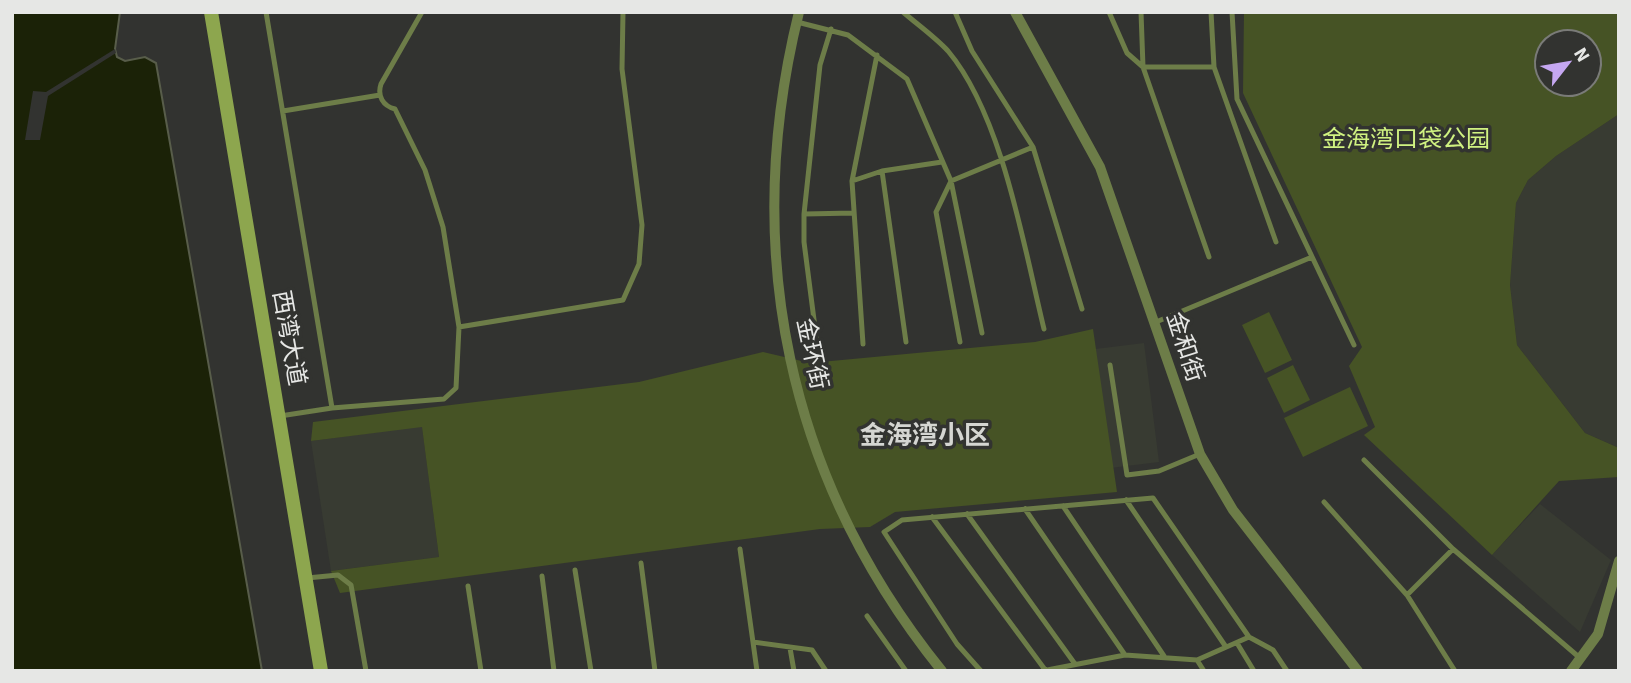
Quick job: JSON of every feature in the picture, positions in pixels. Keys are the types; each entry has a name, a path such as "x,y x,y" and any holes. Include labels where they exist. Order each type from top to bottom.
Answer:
{"main road":[{"name":"西湾大道","path":"211,12 321,671"}],"street":[{"name":"金和街","path":"1015,12 1100,167 1200,454 1233,510 1358,671"},
{"name":"金环街","path":"798,17 784,76 775,144 776,281 794,382 814,447 845,518 877,578 942,671"},
{"path":"1571,671 1598,634 1619,561"}],"lane":[{"path":"266,12 332,408"},
{"path":"279,416 332,408 444,399 456,388 459,327 443,227 425,170 395,109 385,105 380,95 381,84 422,12"},
{"path":"459,327 623,300 639,264 642,225 622,69 623,12"},
{"path":"903,12 947,51 969,83 1002,160 1044,329"},
{"path":"954,12 972,51 1033,147 1082,309"},
{"path":"1109,12 1127,53 1143,67 1214,67"},
{"path":"1141,12 1143,67 1209,257"},
{"path":"1211,12 1214,67 1276,242"},
{"path":"1232,12 1237,100 1354,345"},
{"path":"798,17 848,35 907,79 951,181 982,333"},
{"path":"817,343 804,242 804,214 820,65 831,29"},
{"path":"863,344 852,181 877,55"},
{"path":"283,111 380,95"},
{"path":"960,342 936,212 951,181 1033,147"},
{"path":"852,181 882,171 942,162"},
{"path":"882,171 906,342"},
{"path":"804,214 854,213"},
{"path":"1156,322 1312,257"},
{"path":"1110,365 1128,475 1159,471 1200,454"},
{"path":"1363,460 1453,549 1580,658"},
{"path":"981,671 957,644 884,532 902,520 1153,498 1249,637 1273,650 1287,671"},
{"path":"1126,500 1226,647"},
{"path":"1324,502 1406,595 1455,671"},
{"path":"1063,506 1164,656"},
{"path":"1025,509 1125,655"},
{"path":"967,514 1075,664"},
{"path":"932,517 1044,670 1125,655 1197,660 1249,637"},
{"path":"740,549 757,671"},
{"path":"1406,595 1453,549"},
{"path":"641,562 655,671"},
{"path":"575,570 590,671"},
{"path":"307,578 338,575 351,585 366,671"},
{"path":"541,576 554,671"},
{"path":"468,586 481,671"},
{"path":"867,616 906,671"},
{"path":"753,642 812,650 826,671"},
{"path":"1237,643 1254,671"},
{"path":"790,648 794,671"},
{"path":"1197,660 1204,671"}],"shaded area":[{"path":"12,12 120,12 115,49 117,57 125,61 145,57 156,63 262,671 12,671"},
{"path":"1619,114 1619,448 1585,433 1517,345 1510,285 1516,203 1528,180 1556,156"},
{"path":"1144,343 1159,462 1094,470 1079,351"},
{"path":"422,426 439,557 331,571 311,441"},
{"path":"1540,504 1611,560 1580,632 1492,555"}],"green space":[{"name":"金海湾口袋公园","path":"1244,12 1619,12 1619,114 1556,156 1528,180 1516,203 1510,285 1517,345 1585,433 1619,448 1619,477 1559,481 1492,555 1364,435 1375,427 1349,366 1362,347 1243,93"},
{"path":"1269,312 1292,360 1265,373 1242,325"},
{"path":"1093,329 1117,492 895,512 870,527 820,529 340,593 331,571 439,557 422,427 311,441 313,422 639,382 763,352 810,363 1035,342"},
{"path":"1293,365 1310,400 1284,413 1267,378"},
{"path":"1350,387 1368,426 1303,457 1284,418"}],"pier":[{"path":"115,49 116,53 48,96 40,140 25,140 33,91 46,92"}],"district":[{"name":"金海湾小区","path":"925,435"}]}
